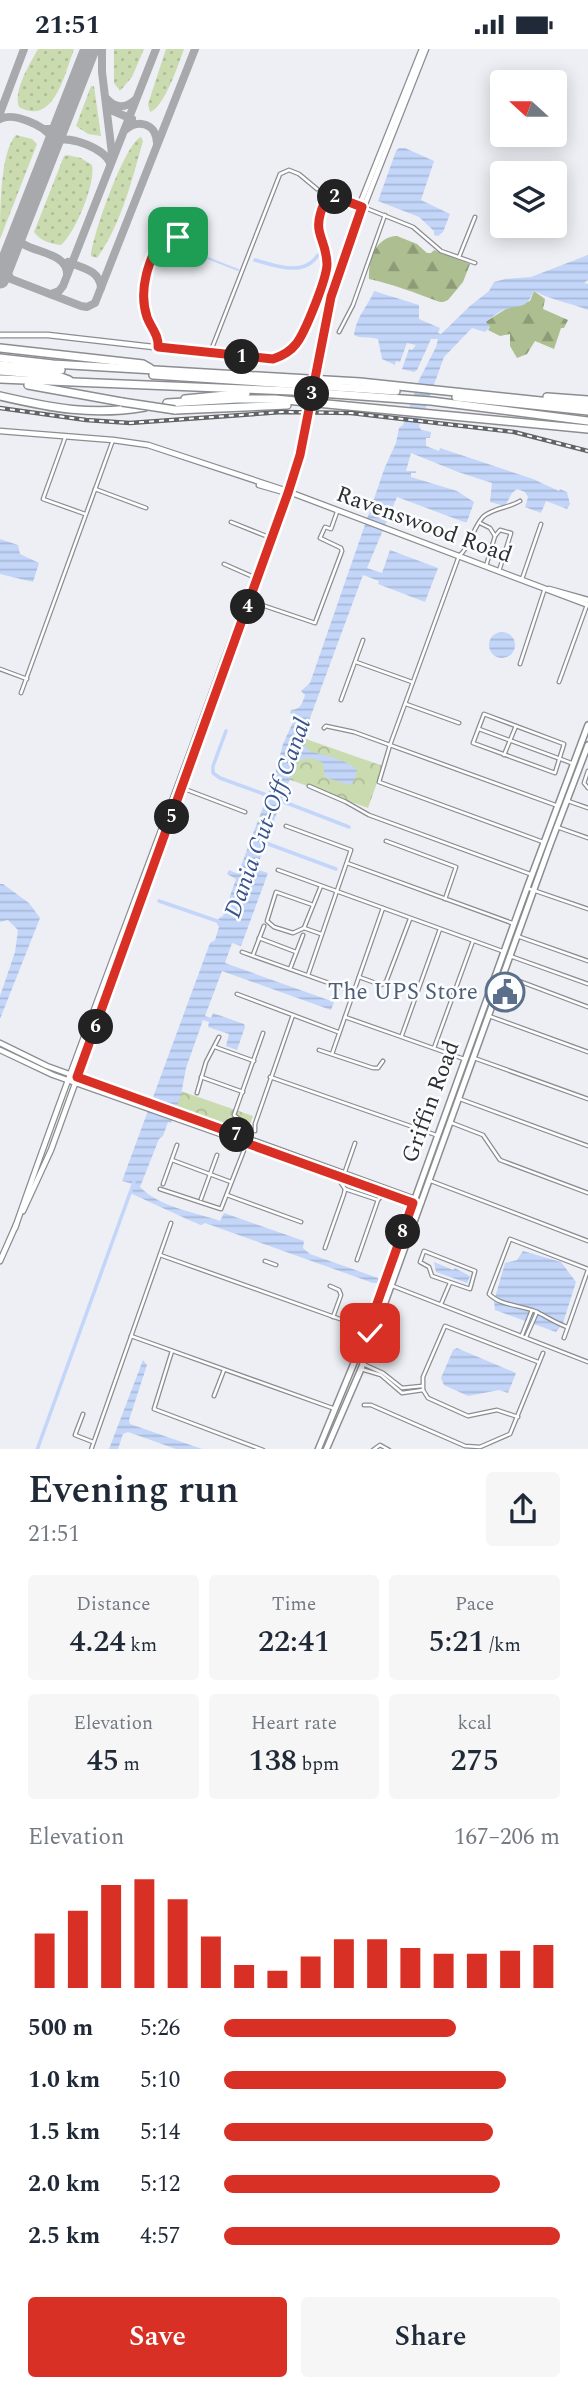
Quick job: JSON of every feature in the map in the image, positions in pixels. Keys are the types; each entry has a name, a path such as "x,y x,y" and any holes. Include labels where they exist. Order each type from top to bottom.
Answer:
{"highway":[{"path":"0,348 143,364 153,370"},
{"path":"0,361 360,382 408,394"},
{"path":"0,361 44,369 433,396 588,413"},
{"path":"0,377 408,394"},
{"path":"0,377 506,397 588,413"},
{"path":"0,377 122,402 175,409 321,404"},
{"path":"0,396 45,407 82,412 120,411 196,396 292,391"},
{"path":"506,397 515,395 588,400"},
{"path":"167,403 254,399 402,410 588,429"}],"main road":[{"name":"Griffin Road","path":"447,1121 459,1098 485,1015 507,954 517,936 532,874 557,827 588,725"},
{"name":"Griffin Road","path":"577,765 588,745"},
{"name":"Griffin Road","path":"326,1449 369,1347 416,1202 447,1121 465,1059 503,975 507,942 530,889 559,806 565,799"},
{"name":"Griffin Road","path":"416,1202 429,1180 441,1137"},
{"name":"Griffin Road","path":"318,1449 388,1284"},
{"path":"368,1329 371,1336 369,1347"},
{"path":"342,1396 341,1405 344,1410"},
{"path":"336,1410 337,1425"}],"street":[{"path":"0,1261 73,1079 170,821 288,493 300,455 335,281 362,207 362,198 424,49"},
{"path":"210,353 280,174 289,170 299,174 317,189"},
{"path":"0,335 54,336 270,359 285,354 297,342 326,271 326,256 318,226 324,203 334,196 413,227 434,246 475,263"},
{"path":"340,332 353,305 385,215"},
{"path":"459,257 475,217"},
{"path":"158,347 158,338 146,312 144,288 148,269 163,231 178,237"},
{"name":"Ravenswood Road","path":"0,432 113,440 159,449 288,493 588,603"},
{"path":"65,438 43,499 86,515"},
{"path":"22,693 113,440"},
{"path":"95,489 146,508"},
{"path":"520,501 512,507 483,517 466,550 459,556 379,782 547,843"},
{"path":"249,600 315,623 342,551 320,538 325,527 331,529 337,512"},
{"path":"230,522 271,538"},
{"path":"480,523 495,536"},
{"path":"522,579 541,524"},
{"path":"486,566 495,536 500,530 511,533 499,571"},
{"path":"224,563 256,578"},
{"path":"520,664 547,588"},
{"path":"73,1079 205,712 249,600"},
{"path":"559,682 588,603"},
{"path":"341,700 363,640"},
{"path":"356,662 413,682"},
{"path":"0,669 27,679"},
{"path":"405,703 459,723"},
{"path":"205,712 206,721"},
{"path":"484,715 516,726 564,744 555,773 473,743 484,715"},
{"path":"324,728 326,726 350,730 559,806"},
{"path":"505,755 516,726"},
{"path":"479,729 577,765"},
{"path":"586,787 584,783 588,771"},
{"path":"309,786 346,801 369,815 532,874"},
{"path":"182,788 245,811"},
{"path":"565,799 588,808"},
{"path":"169,810 170,821"},
{"path":"286,826 351,849 308,975"},
{"path":"557,827 588,838"},
{"path":"386,841 456,867 445,899"},
{"path":"347,863 514,924"},
{"path":"278,870 588,984"},
{"path":"313,905 276,892 266,918 274,927 293,933 304,928 321,886"},
{"path":"530,889 588,909"},
{"path":"332,1054 383,908"},
{"path":"359,977 383,985 386,982 410,919"},
{"path":"253,955 264,926"},
{"path":"304,928 322,935"},
{"path":"402,1037 440,929"},
{"path":"290,969 303,935"},
{"path":"517,936 588,961"},
{"path":"259,938 296,952"},
{"path":"435,1048 473,941"},
{"path":"242,952 354,992"},
{"path":"503,975 588,1007"},
{"path":"237,994 340,1032"},
{"path":"255,1131 255,1124 293,1015"},
{"path":"485,1015 588,1052"},
{"path":"345,1017 465,1059 473,1058 588,1100"},
{"path":"160,1189 218,1210 228,1195 249,1126 234,1115 263,1034"},
{"path":"197,1093 210,1052 219,1037"},
{"path":"0,1043 73,1079"},
{"path":"215,1047 254,1061"},
{"path":"319,1050 378,1068 383,1061"},
{"path":"0,1051 33,1067 178,1116 384,1193 416,1202"},
{"path":"201,1077 243,1092"},
{"path":"271,1077 441,1137"},
{"path":"459,1098 588,1146"},
{"path":"447,1121 483,1135 500,1160 588,1193"},
{"path":"355,1143 341,1183 345,1189 378,1200"},
{"path":"163,1184 177,1145"},
{"path":"201,1199 217,1155"},
{"path":"172,1160 232,1182"},
{"path":"344,1176 366,1178 416,1202"},
{"path":"429,1180 588,1241"},
{"path":"325,1248 345,1189"},
{"path":"357,1260 378,1200 384,1193"},
{"path":"228,1195 301,1222"},
{"path":"91,1449 171,1223"},
{"path":"564,1338 588,1270 510,1239 489,1294 516,1307 534,1311 567,1328"},
{"path":"426,1251 475,1271 468,1290 450,1283 432,1276 429,1267 421,1264 426,1251"},
{"path":"160,1255 368,1329"},
{"path":"265,1261 276,1265"},
{"path":"441,1304 450,1283"},
{"path":"388,1284 588,1362"},
{"path":"330,1286 339,1290 341,1295 333,1317"},
{"path":"524,1336 534,1311"},
{"path":"518,1417 497,1410 468,1416 428,1398 422,1388 423,1377 445,1326 540,1363"},
{"path":"131,1336 336,1410"},
{"path":"172,1351 154,1409 260,1449"},
{"path":"364,1405 371,1405 470,1447 480,1447 510,1434 543,1353"},
{"path":"362,1366 381,1375 402,1393 422,1388"},
{"path":"214,1396 224,1370"},
{"path":"83,1414 75,1435 93,1442"}],"green space":[{"path":"38,49 74,49 56,95 41,110 31,111 19,107 18,93"},
{"path":"114,49 144,49 132,77 120,91 114,83"},
{"path":"166,49 184,49 166,94 150,112 148,104"},
{"path":"91,86 94,86 101,136 88,134 76,126"},
{"path":"16,135 32,139 37,144 0,239 4,168"},
{"path":"141,137 143,141 119,217 97,258 91,256 103,211 118,172 134,143"},
{"path":"64,156 81,158 92,165 92,173 83,207 67,239 61,245 39,238 34,232"},
{"path":"397,236 417,244 427,253 434,250 470,264 463,282 448,300 438,302 369,279 374,251 383,240"},
{"path":"534,291 545,299 543,309 568,320 564,328 561,328 554,349 535,341 527,354 517,358 510,346 510,334 500,336 488,330 490,327 485,322 506,309 530,301"},
{"path":"303,738 383,766 368,808 288,779"},
{"path":"175,1089 253,1116 248,1130 242,1132 169,1105"}],"water":[{"path":"399,148 434,161 421,200 450,214 443,232 438,236 434,235 434,231 419,217 378,201"},
{"path":"588,255 588,280 584,283 588,284 588,310 534,291 526,303 503,310 486,322 490,327 485,332 472,328 444,357 419,426 421,430 431,432 430,438 426,438 426,446 439,451 440,448 533,479 559,491 560,489 567,492 570,504 567,509 546,501 541,513 525,507 528,497 525,492 517,489 505,506 490,502 492,483 411,453 406,471 416,473 411,473 411,477 457,491 474,502 467,522 397,497 367,568 382,573 390,550 438,568 425,602 378,584 379,581 363,575 303,737 307,750 340,760 357,770 354,781 349,785 325,777 323,763 312,758 299,760 258,864 261,865 259,870 268,873 241,946 232,943 225,963 334,1002 331,1010 222,971 205,1016 211,1018 213,1013 244,1024 237,1050 226,1046 229,1034 208,1027 209,1022 203,1020 171,1123 168,1122 163,1136 159,1139 140,1187 157,1199 178,1208 220,1221 224,1213 304,1241 303,1248 310,1254 380,1281 373,1283 205,1223 201,1225 191,1221 130,1193 133,1184 122,1181 210,943 215,940 219,918 223,916 236,879 227,874 229,870 238,874 275,775 283,744 294,720 291,710 299,707 303,701 305,695 301,691 310,683 385,467 396,443 399,428 403,425 419,380 436,347 438,339 431,339 417,370 414,372 402,369 409,349 412,350 416,345 407,343 400,362 396,361 395,365 382,359 378,339 354,335 360,317 374,291 419,305 419,319 440,328 438,333 441,334 489,291 494,282 531,277"},
{"path":"0,539 18,545 20,554 39,563 33,582 0,574"},
{"path":"502,632 511,636 515,645 511,654 502,658 493,654 489,645 493,636"},
{"path":"0,884 29,903 40,918 0,1019 0,996 15,952 18,930 8,920 0,922"},
{"path":"523,1251 561,1262 576,1282 563,1323 556,1332 495,1310 494,1301 505,1263 517,1260"},
{"path":"434,1262 470,1276 467,1283 436,1272"},
{"path":"457,1348 516,1373 508,1393 499,1390 468,1396 444,1385 441,1378 453,1350"},
{"path":"143,1360 147,1365 130,1424 202,1449 176,1449 128,1432 123,1434 118,1449 109,1449"}],"waterway":[{"path":"162,240 238,270"},
{"path":"255,260 280,267 297,268 312,262 318,255"},
{"path":"226,731 213,773 272,797"},
{"path":"279,800 349,827"},
{"path":"263,842 336,869"},
{"path":"159,901 220,922"},
{"name":"Dania Cut-Off Canal","path":"37,1449 134,1182"}],"taxiway":[{"path":"0,113 24,49"},
{"path":"102,49 102,72 112,154"},
{"path":"51,294 63,286 156,49"},
{"path":"10,254 5,269 11,279 81,306 87,307 95,303 195,49"},
{"path":"107,99 121,106 135,100"},
{"path":"107,105 113,111 132,119"},
{"path":"0,119 12,117 35,124 52,138 51,148"},
{"path":"45,129 55,129 62,121"},
{"path":"125,130 136,124 146,125 154,131 157,143"},
{"path":"50,151 57,141 70,140 94,148 110,163"},
{"path":"20,229 19,239 23,244 57,258 66,267 67,274"},
{"path":"68,262 94,273 101,288"}],"runway":[{"path":"0,279 90,49"}],"railway":[{"path":"0,408 130,423 282,412 351,413 514,432 588,451"}],"place":[{"name":"The UPS Store","path":"505,992"}],"route":[{"path":"178,237 163,231 144,283 146,312 158,338 158,347 273,359 290,350 299,340 326,271 318,226 325,201 333,196 362,207 331,297 300,455 288,493 77,1077 246,1138 246,1143 413,1203 368,1329 370,1333"}]}
